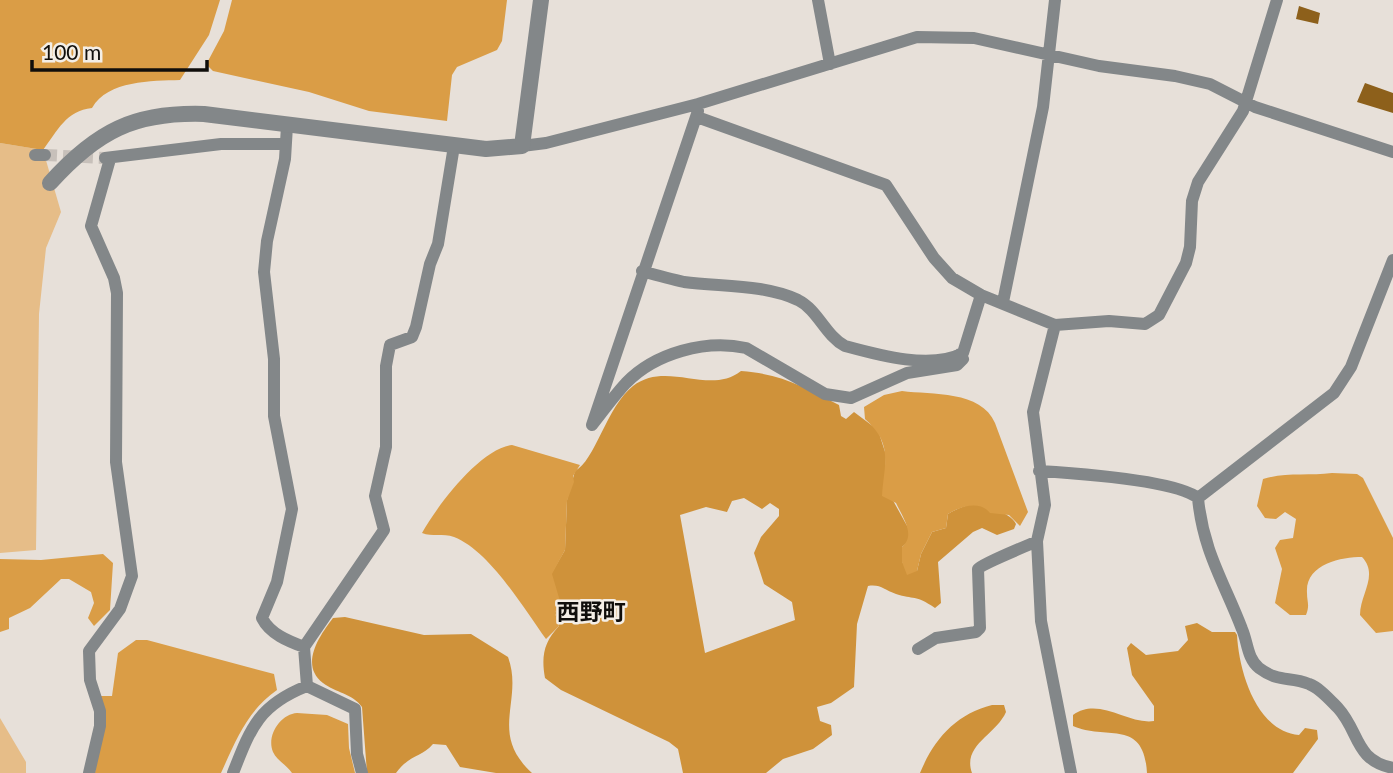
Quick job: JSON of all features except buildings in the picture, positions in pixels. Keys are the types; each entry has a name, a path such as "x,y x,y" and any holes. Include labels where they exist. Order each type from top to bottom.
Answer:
{"street":[{"path":"522,146 541,0"},
{"path":"818,0 830,64"},
{"path":"1003,302 1043,107 1055,0"},
{"path":"697,117 886,185 934,258 952,278 981,295 1055,325 1109,321 1145,324 1160,316 1186,263 1190,247 1192,201 1198,182 1221,149 1245,102 1277,0"},
{"path":"50,183 105,134 138,119 168,114 204,114 454,146 486,149 522,146 546,143 698,104 916,37 974,38 1048,56 1210,84 1245,102 1393,152"},
{"path":"698,104 697,117 642,271 592,425 626,383 639,372 674,354 695,348 731,345 746,348 825,394 851,398 907,373 957,365 963,359 960,354"},
{"path":"287,126 264,272 274,359 274,416 292,509 277,582 264,607 262,618 266,627 288,641 304,647"},
{"path":"89,773 100,726 100,711 90,680 89,651 120,609 132,576 117,472 117,293 114,278 91,226 107,158 221,144 285,144"},
{"path":"307,686 304,647 384,530 375,496 386,447 386,366 390,345 412,337 416,327 430,264 438,244 454,146"},
{"path":"1198,498 1335,393 1351,367 1393,260"},
{"path":"642,271 684,282 771,292 797,300 807,306 836,341 856,349 919,359 954,358 960,354 981,295"},
{"path":"1055,325 1032,412 1045,505 1037,541 1041,621 1071,773"},
{"path":"1039,471 1188,490 1198,498 1209,555 1243,631 1252,661 1280,681 1303,682 1317,688 1351,726 1363,753 1380,764 1393,768"},
{"path":"918,649 936,638 976,632 980,623 978,569 985,563 1011,555 1037,541"},
{"path":"233,773 253,727 265,710 278,698 307,686 355,709 357,754 362,773"}],"shaded area":[{"path":"0,0 220,0 209,35 180,80 132,84 109,92 92,108 69,117 43,150 0,143"},
{"path":"232,0 507,0 502,41 497,50 457,67 452,75 447,121 369,111 309,92 213,71 208,66 208,61 224,31"},
{"path":"0,143 43,150 61,212 46,248 39,314 36,550 0,553"},
{"path":"741,371 781,378 839,405 841,416 846,419 854,412 878,430 886,455 885,486 911,533 909,541 902,547 902,562 917,571 921,554 932,532 946,528 948,514 954,511 980,504 1004,513 1016,524 1014,529 997,535 982,528 973,532 938,562 941,603 935,608 919,599 868,586 857,624 854,687 831,703 817,707 820,721 831,725 832,735 813,749 783,759 766,773 683,773 678,749 669,742 561,690 545,678 545,650 559,626 555,613 559,601 551,574 565,550 567,500 575,471 589,456 624,395 646,379 660,376 702,380 729,378","holes":["744,498 762,509 770,503 779,509 779,516 761,537 754,553 764,584 792,602 795,620 705,653 680,515 706,507 727,512 732,501"]},
{"path":"902,391 967,399 988,412 995,423 1028,512 1020,526 1009,515 990,513 976,505 953,511 948,514 946,528 932,532 921,554 917,571 907,575 902,562 902,547 908,537 907,526 896,503 882,496 884,446 874,428 865,419 864,407 884,395"},
{"path":"512,445 580,465 573,476 574,482 567,501 565,550 552,574 560,601 555,613 559,626 546,639 505,582 480,555 454,537 422,533 438,508 473,467 500,449"},
{"path":"1332,473 1357,474 1363,478 1393,538 1393,631 1376,633 1360,615 1369,578 1367,564 1362,557 1326,564 1312,575 1308,583 1306,615 1290,615 1275,603 1282,569 1275,548 1280,540 1293,538 1296,519 1285,512 1276,519 1265,518 1257,506 1263,479"},
{"path":"103,554 113,563 110,610 94,626 88,618 94,603 91,592 69,579 61,579 30,608 9,618 9,629 0,632 0,559 41,560"},
{"path":"345,617 424,635 471,634 508,657 512,673 509,730 519,758 532,773 496,773 460,767 446,745 433,744 406,762 396,773 367,773 362,707 354,699 323,683 313,668 314,650 323,633 333,618"},
{"path":"1197,623 1212,632 1235,632 1246,681 1261,711 1271,723 1284,731 1299,735 1305,728 1317,730 1318,739 1293,773 1147,773 1139,745 1131,738 1073,726 1073,715 1093,708 1134,719 1154,721 1154,706 1132,675 1127,648 1131,643 1146,655 1178,651 1188,640 1185,626"},
{"path":"136,640 147,640 274,674 277,690 250,717 221,773 95,773 101,696 112,696 118,653"},
{"path":"992,705 1004,705 1006,712 976,747 970,763 972,773 920,773 932,749 948,730 968,715"},
{"path":"297,713 327,715 348,724 349,748 355,773 292,773 277,758 271,745 273,732 286,717"},
{"path":"0,718 26,762 26,773 0,773"}],"tunnel":[{"path":"45,155 104,158"}],"district":[{"name":"西野町","path":"591,612"}]}
